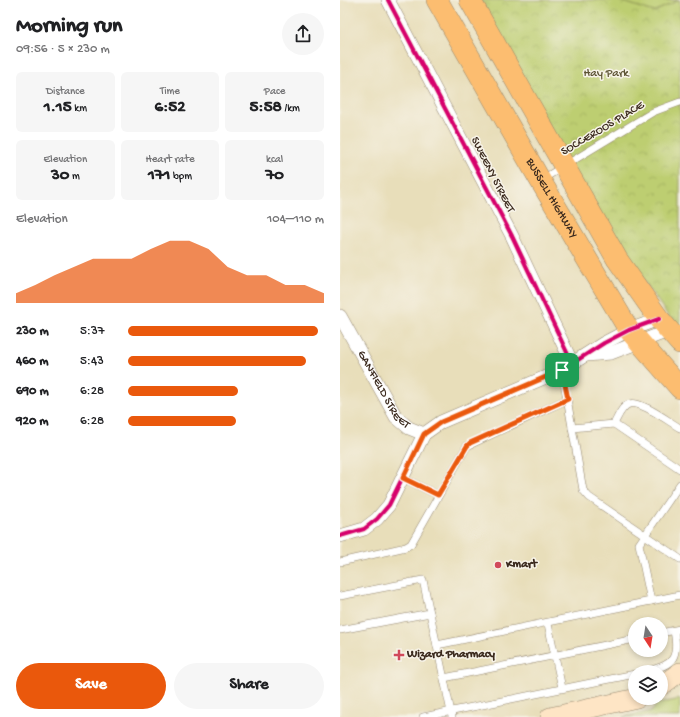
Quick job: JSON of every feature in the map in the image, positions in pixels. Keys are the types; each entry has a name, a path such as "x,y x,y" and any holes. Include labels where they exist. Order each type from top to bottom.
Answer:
{"main road":[{"name":"BUSSELL HIGHWAY","path":"437,0 540,180 635,336 680,388"},
{"path":"470,0 562,166 617,259 669,331"},
{"path":"668,681 680,672"},
{"path":"668,689 680,686"},
{"path":"550,717 628,700"}],"street":[{"name":"SWEENY STREET","path":"388,0 512,236 567,366"},
{"name":"GANFIELD STREET","path":"340,316 396,417 409,428 424,434"},
{"path":"340,536 364,529 377,519 390,505 424,434 441,422 465,410 567,366 586,355 611,353 635,336 669,331"}],"lane":[{"name":"SOCCEROOS PLACE","path":"540,180 652,112 680,102"},
{"path":"567,366 568,399 583,490 589,497 680,559"},
{"path":"340,562 406,547 411,544 438,495 470,443 568,399"},
{"path":"614,424 622,409 629,404 639,403 680,428"},
{"path":"572,428 614,424 679,466"},
{"path":"403,478 438,495"},
{"path":"651,601 639,544 680,484"},
{"path":"340,596 423,580 452,714"},
{"path":"437,645 548,624 680,595"},
{"path":"340,630 430,613"},
{"path":"548,624 562,688"},
{"path":"665,665 675,655 677,647 677,630"},
{"path":"444,678 628,640"},
{"path":"423,717 452,714 562,688 628,675"}],"green space":[{"name":"Hay Park","path":"480,0 680,0 680,329 669,317 593,208"},
{"path":"618,0 679,0 654,12"},
{"path":"680,699 680,717 623,717 652,711 656,705 668,705 668,702"}],"cycle path":[{"path":"388,0 512,236 572,363"},
{"path":"340,536 364,529 377,519 389,505 424,434 441,422 562,370 604,343 629,330 659,319"}],"place":[{"name":"Kmart","path":"498,565"},
{"name":"Wizard Pharmacy","path":"399,655"}],"route":[{"path":"562,370 568,399 470,443 438,495 403,478 424,434 441,422 465,410 562,370"}]}
